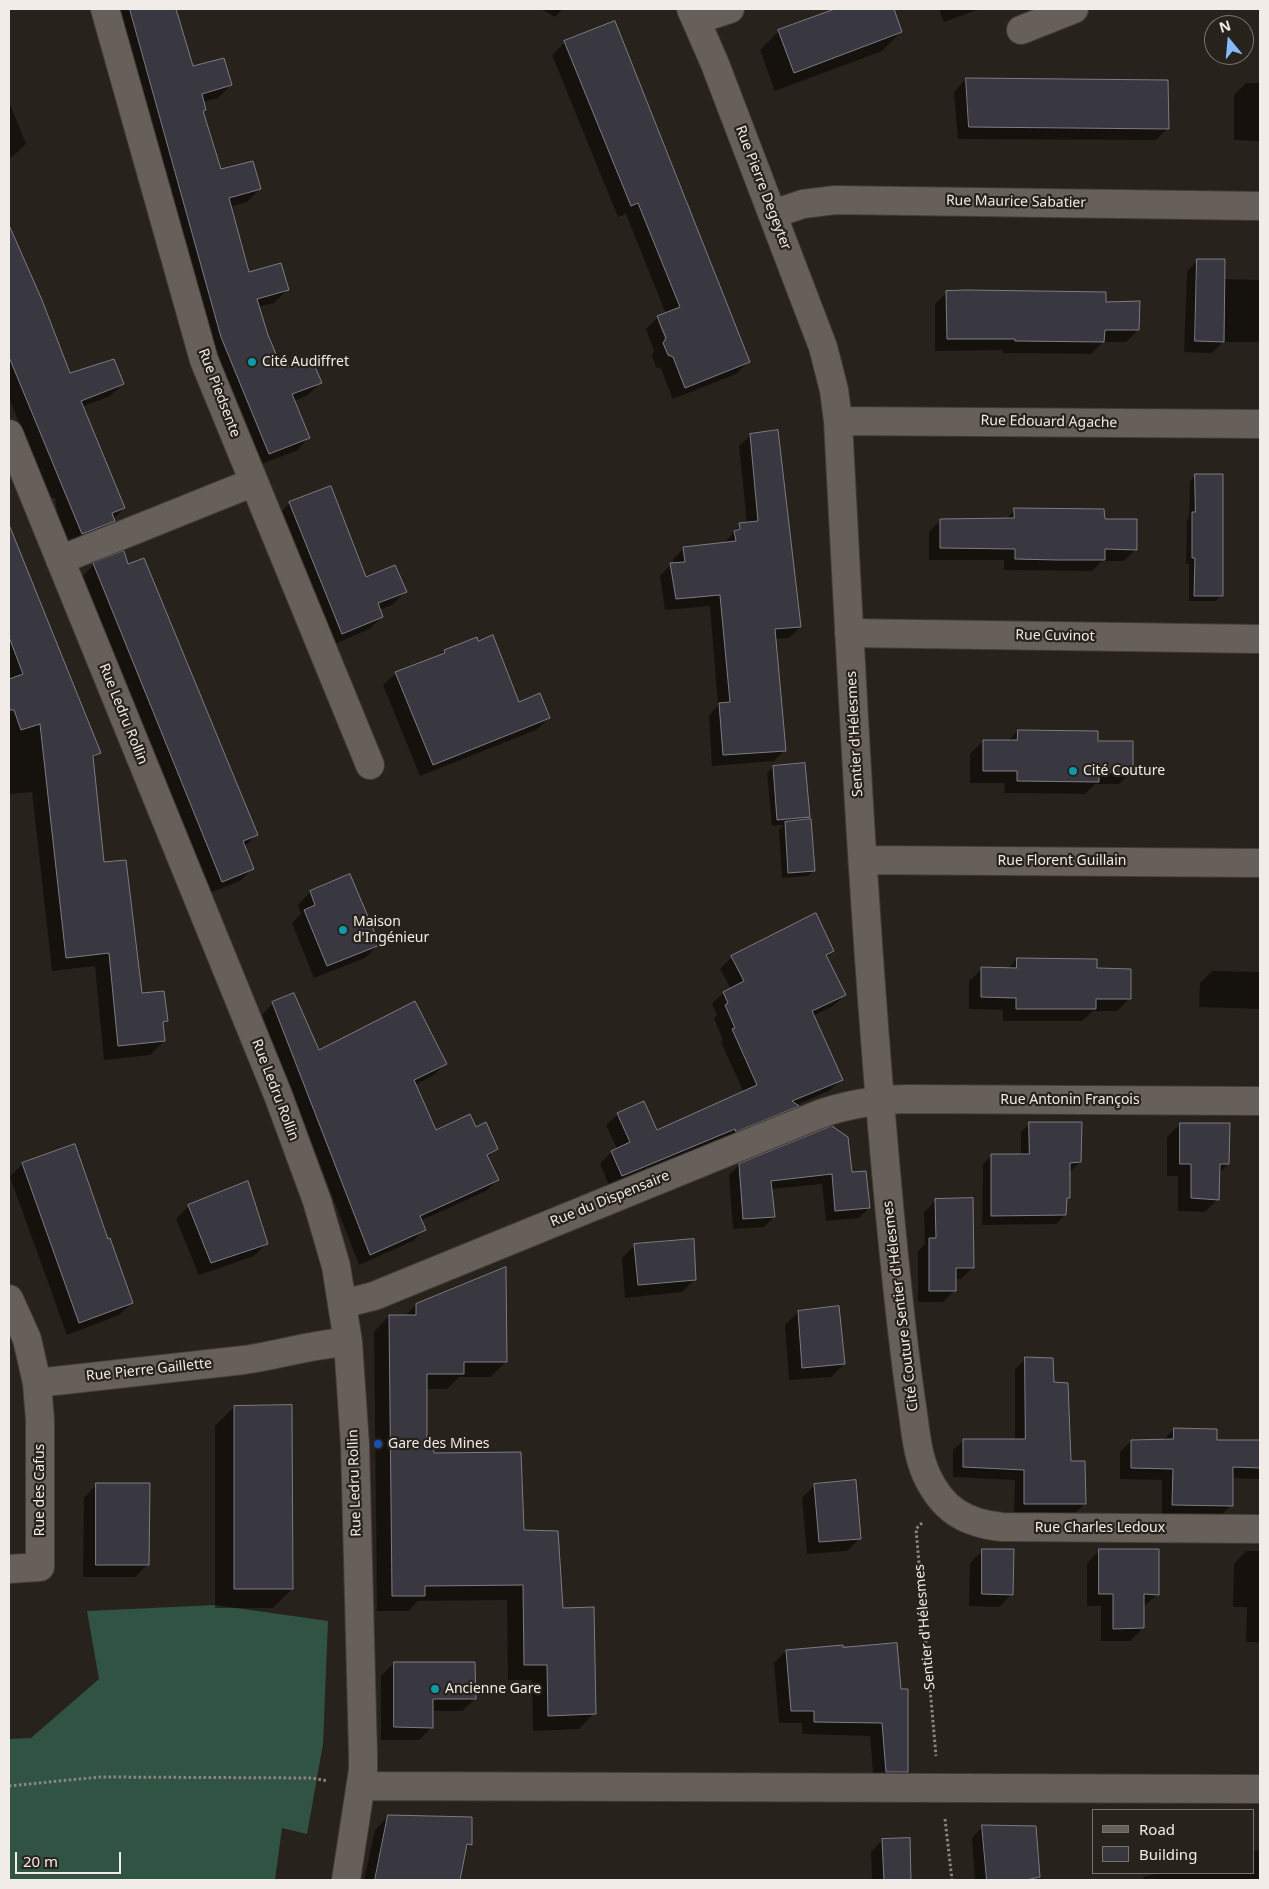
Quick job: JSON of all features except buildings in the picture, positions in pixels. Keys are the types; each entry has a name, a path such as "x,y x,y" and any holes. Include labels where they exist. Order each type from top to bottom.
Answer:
{"street":[{"name":"Rue Piedsente","path":"105,9 204,360 370,765"},
{"path":"693,14 730,9"},
{"path":"1021,30 1074,9"},
{"name":"Rue Pierre Degeyter","path":"693,14 773,214 823,347 829,369"},
{"name":"Rue Maurice Sabatier","path":"773,214 803,204 835,200 1260,206"},
{"name":"Sentier d'Hélesmes","path":"829,369 838,421 863,860 879,1100"},
{"name":"Rue Edouard Agache","path":"838,421 1260,424"},
{"name":"Rue Ledru Rollin","path":"9,434 278,1095 317,1202 336,1266 348,1342 355,1445 363,1754 361,1786 346,1880"},
{"path":"60,560 254,482"},
{"name":"Rue Cuvinot","path":"850,633 1260,639"},
{"name":"Rue Florent Guillain","path":"863,860 1260,863"},
{"name":"Rue du Dispensaire","path":"343,1304 374,1296 820,1114 840,1107 879,1100"},
{"name":"Rue Antonin François","path":"879,1100 1260,1101"},
{"name":"Cité Couture Sentier d'Hélesmes","path":"879,1100 902,1337 920,1453 925,1472 945,1504"},
{"path":"9,1299 27,1339 37,1383"},
{"name":"Rue Pierre Gaillette","path":"37,1383 244,1360 319,1344 348,1342"},
{"name":"Rue des Cafus","path":"9,1569 40,1567 40,1420 37,1383"},
{"name":"Rue Charles Ledoux","path":"945,1504 972,1522 1002,1527 1260,1529"},
{"path":"361,1786 939,1775 1260,1788"}],"path":[{"name":"Sentier d'Hélesmes","path":"939,1775 916,1529 945,1504"},
{"path":"939,1775 952,1880"},
{"path":"9,1786 100,1777 312,1778"}],"green space":[{"path":"215,1605 328,1621 323,1744 307,1834 282,1828 275,1880 9,1880 9,1739 31,1738 99,1679 87,1611"}],"place":[{"name":"Cité Audiffret","path":"252,362"},
{"name":"Cité Couture","path":"1073,771"},
{"name":"Maison d'Ingénieur","path":"343,930"},
{"name":"Gare des Mines","path":"378,1444"},
{"name":"Ancienne Gare","path":"435,1689"}]}
